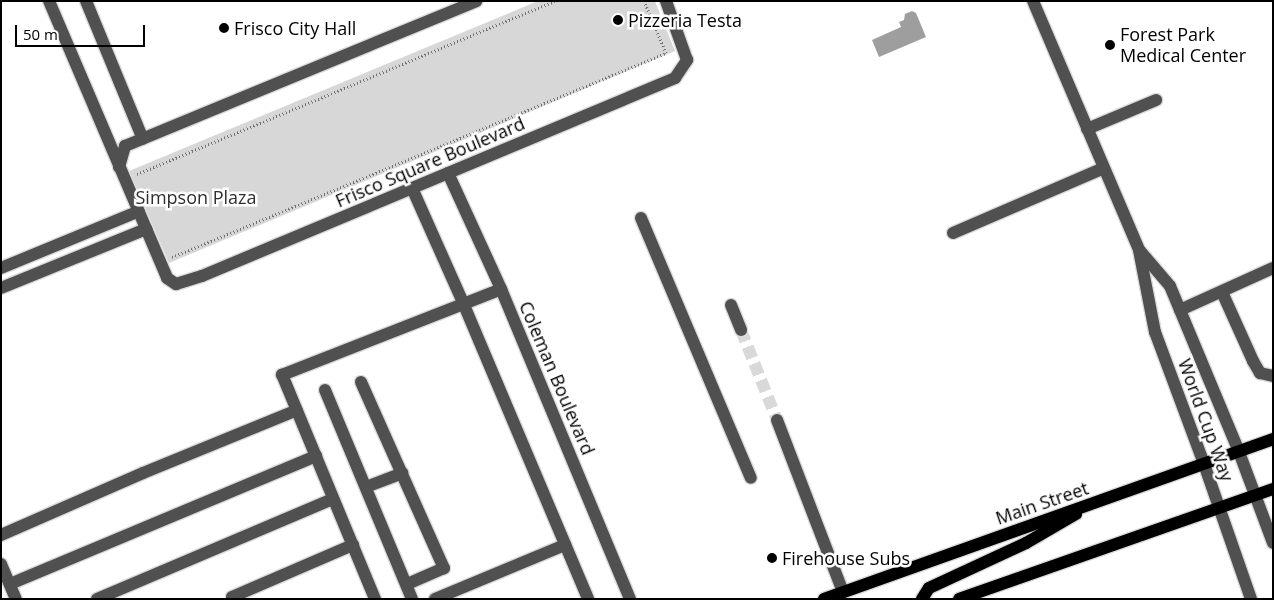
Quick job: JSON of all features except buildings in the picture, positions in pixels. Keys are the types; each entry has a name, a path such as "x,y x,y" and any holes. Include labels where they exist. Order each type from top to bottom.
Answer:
{"main road":[{"name":"Main Street","path":"824,599 1273,439"},
{"path":"960,599 1273,489"},
{"path":"922,599 929,588 1063,524 1088,505"}],"street":[{"path":"1,288 146,229 49,1"},
{"path":"86,1 143,138"},
{"path":"119,167 125,146 476,1"},
{"name":"Frisco Square Boulevard","path":"146,229 167,278 176,284 675,78 688,60 666,1"},
{"name":"World Cup Way","path":"1033,1 1138,250 1155,332 1251,599"},
{"path":"1087,129 1156,100"},
{"path":"953,233 1104,168"},
{"name":"Coleman Boulevard","path":"448,173 501,289 630,599"},
{"path":"412,188 464,305 588,599"},
{"path":"1,268 139,211"},
{"path":"641,218 751,478"},
{"name":"World Cup Way","path":"1138,250 1170,286 1239,452 1273,543"},
{"path":"1180,310 1273,268"},
{"path":"375,599 282,375 501,289"},
{"path":"1222,292 1253,362 1260,373 1273,376"},
{"path":"731,305 741,330"},
{"path":"361,382 444,568 407,584"},
{"path":"326,390 412,599"},
{"path":"1,535 143,473 296,410"},
{"path":"778,420 843,592"},
{"path":"10,584 316,456"},
{"path":"366,487 402,472"},
{"path":"97,599 334,499"},
{"path":"231,598 353,545"},
{"path":"435,599 565,545"},
{"path":"1,564 16,599"}],"path":[{"path":"138,182 135,175 555,1"},
{"path":"166,252 169,259 666,53 644,1"}],"green space":[{"name":"Simpson Plaza","path":"538,1 655,1 675,51 169,263 129,171"}],"shaded area":[{"path":"912,11 916,13 926,37 879,57 872,40 901,27 899,22 904,20 905,14"}],"tunnel":[{"path":"741,330 777,420"}],"place":[{"name":"Pizzeria Testa","path":"618,20"},
{"name":"Frisco City Hall","path":"224,28"},
{"name":"Forest Park Medical Center","path":"1110,45"},
{"name":"Firehouse Subs","path":"772,558"}]}
